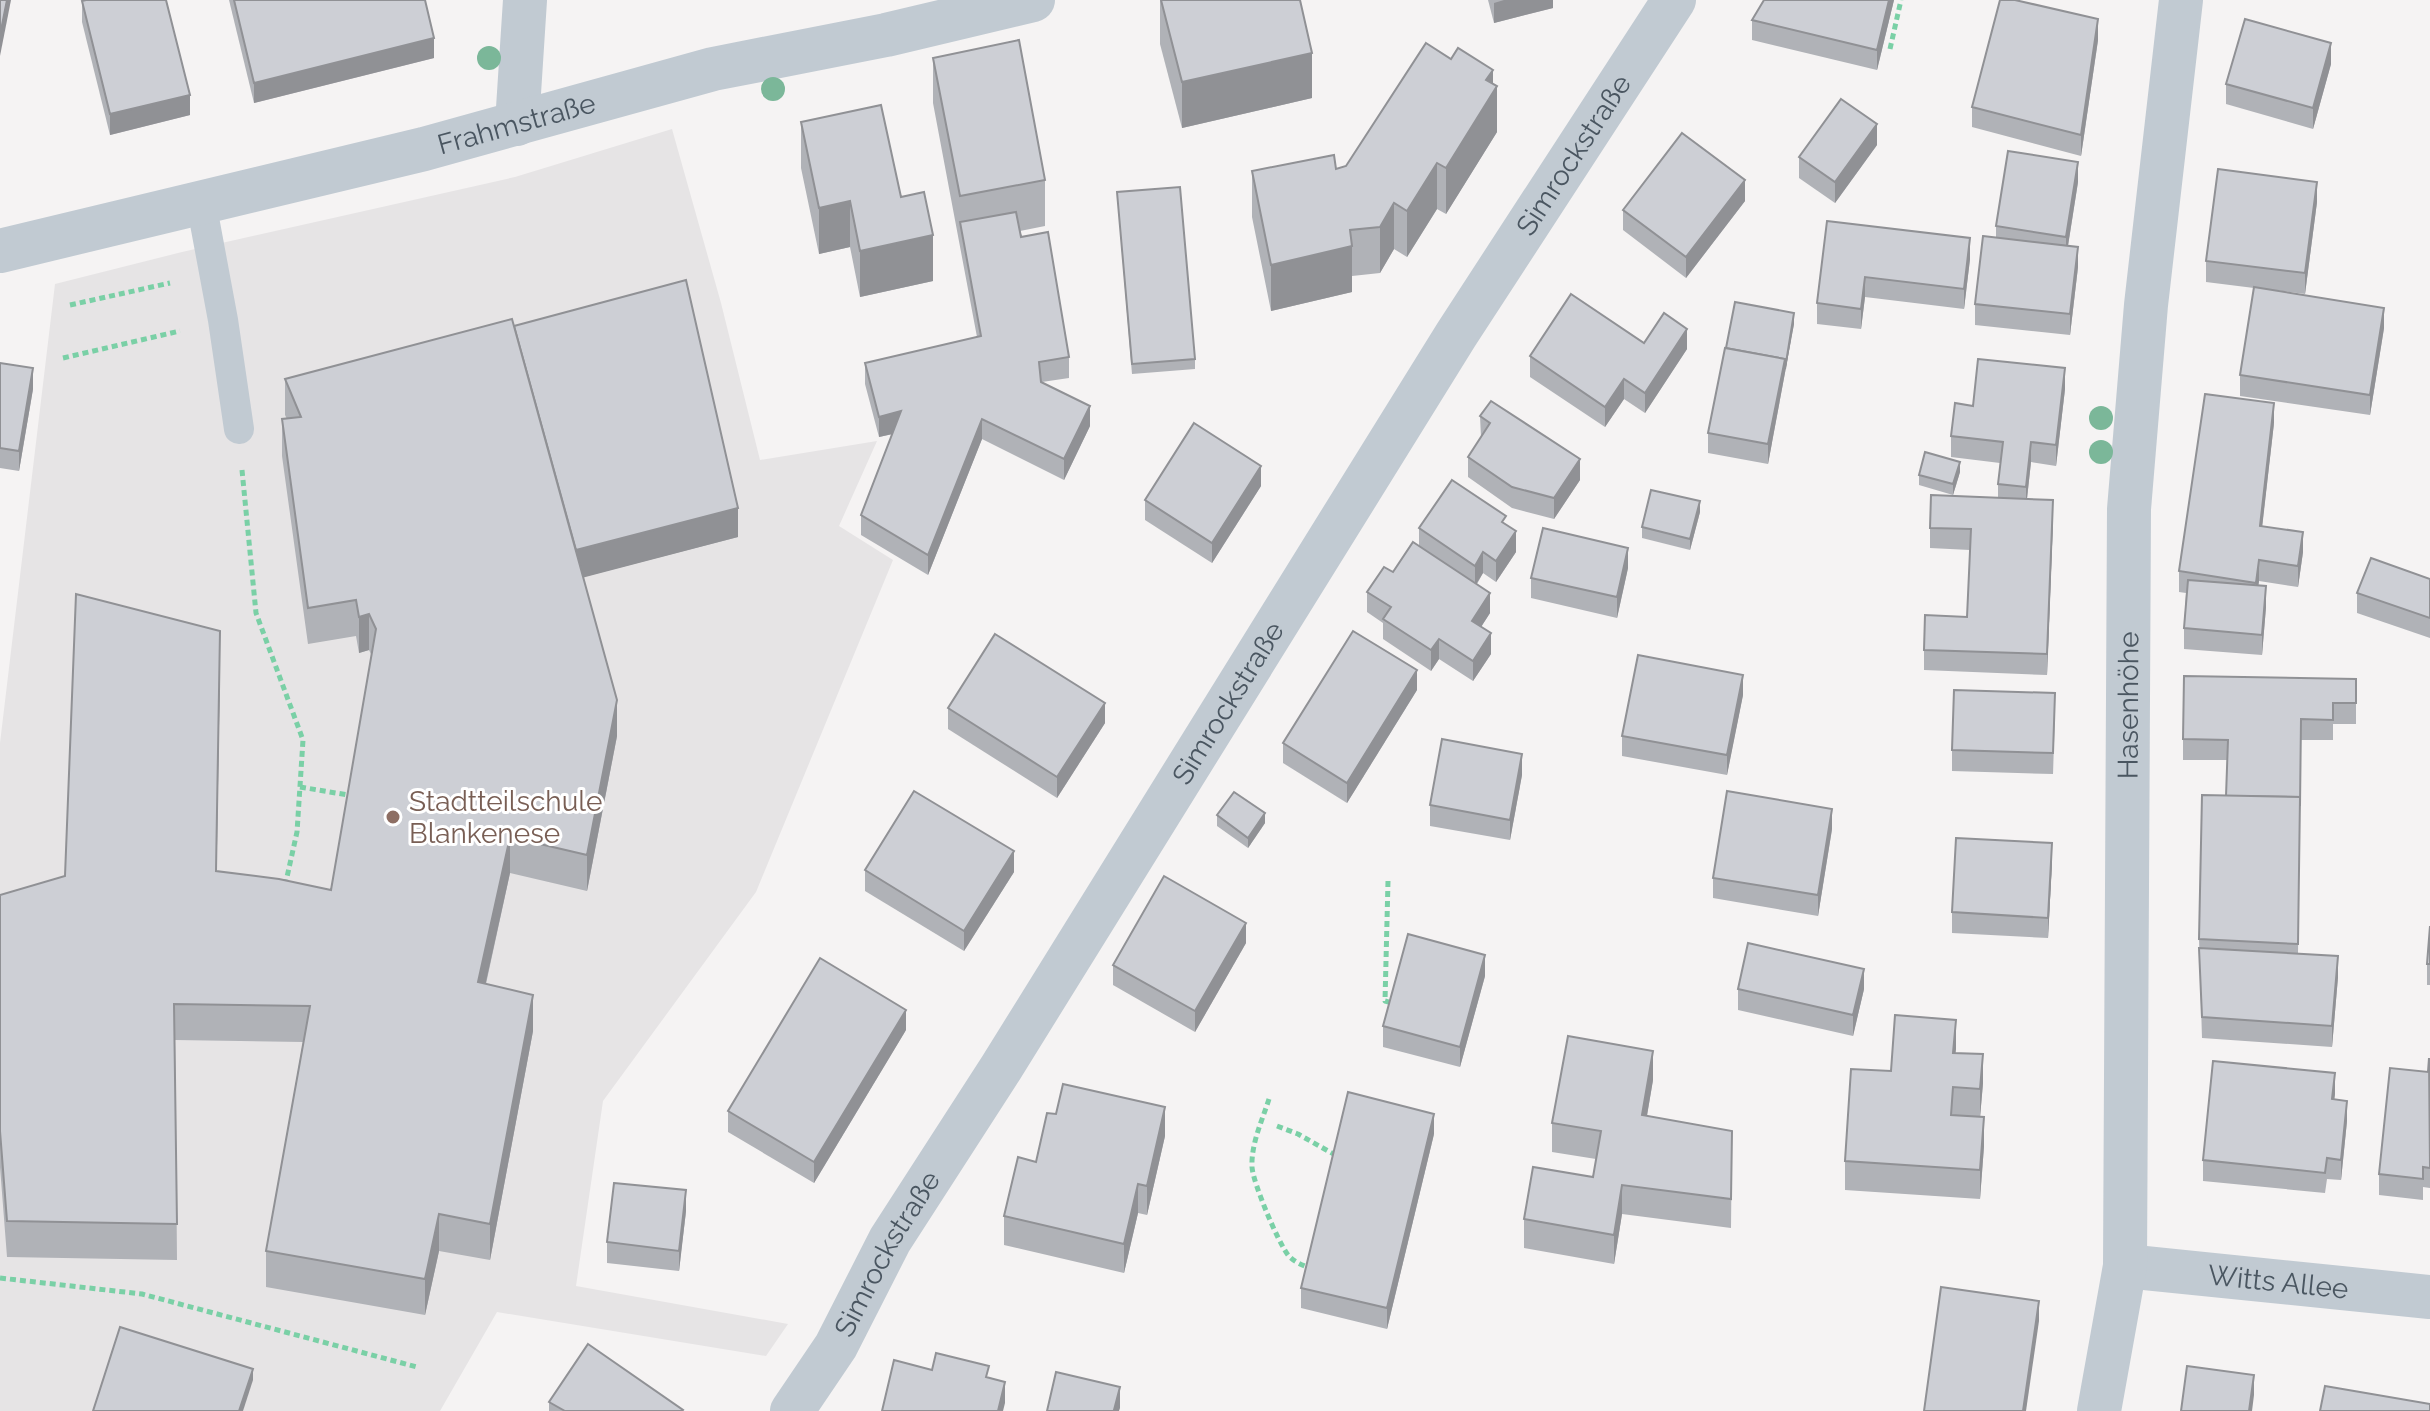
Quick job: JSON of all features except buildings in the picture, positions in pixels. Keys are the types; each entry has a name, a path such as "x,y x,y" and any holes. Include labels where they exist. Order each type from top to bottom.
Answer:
{"street":[{"path":"517,124 525,0"},
{"name":"Frahmstraße","path":"0,251 424,149 713,69 886,35 1033,0"},
{"name":"Simrockstraße","path":"792,1411 836,1346 890,1240 1001,1068 1450,346 1674,0"},
{"name":"Hasenhöhe","path":"2099,1411 2125,1266 2129,509 2146,305 2181,0"},
{"name":"Witts Allee","path":"2125,1266 2430,1297"}],"lane":[{"path":"201,202 239,429"}],"path":[{"path":"1890,49 1901,0"},
{"path":"70,305 170,283 172,295"},
{"path":"177,319 179,331"},
{"path":"63,358 223,320"},
{"path":"239,429 256,613 303,740 297,832 285,888"},
{"path":"300,787 354,796"},
{"path":"1388,881 1385,1001 1395,1004"},
{"path":"1269,1099 1253,1151 1252,1170 1257,1189 1288,1255 1310,1268"},
{"path":"1277,1126 1337,1156"},
{"path":"0,1278 142,1294 417,1367"}],"shaded area":[{"name":"Stadtteilschule Blankenese","path":"672,129 721,303 760,460 877,441 839,526 893,560 756,892 603,1101 576,1286 788,1324 766,1356 497,1312 440,1411 0,1411 0,743 55,284 515,177"}],"place":[{"name":"Stadtteilschule Blankenese","path":"393,817"}]}
